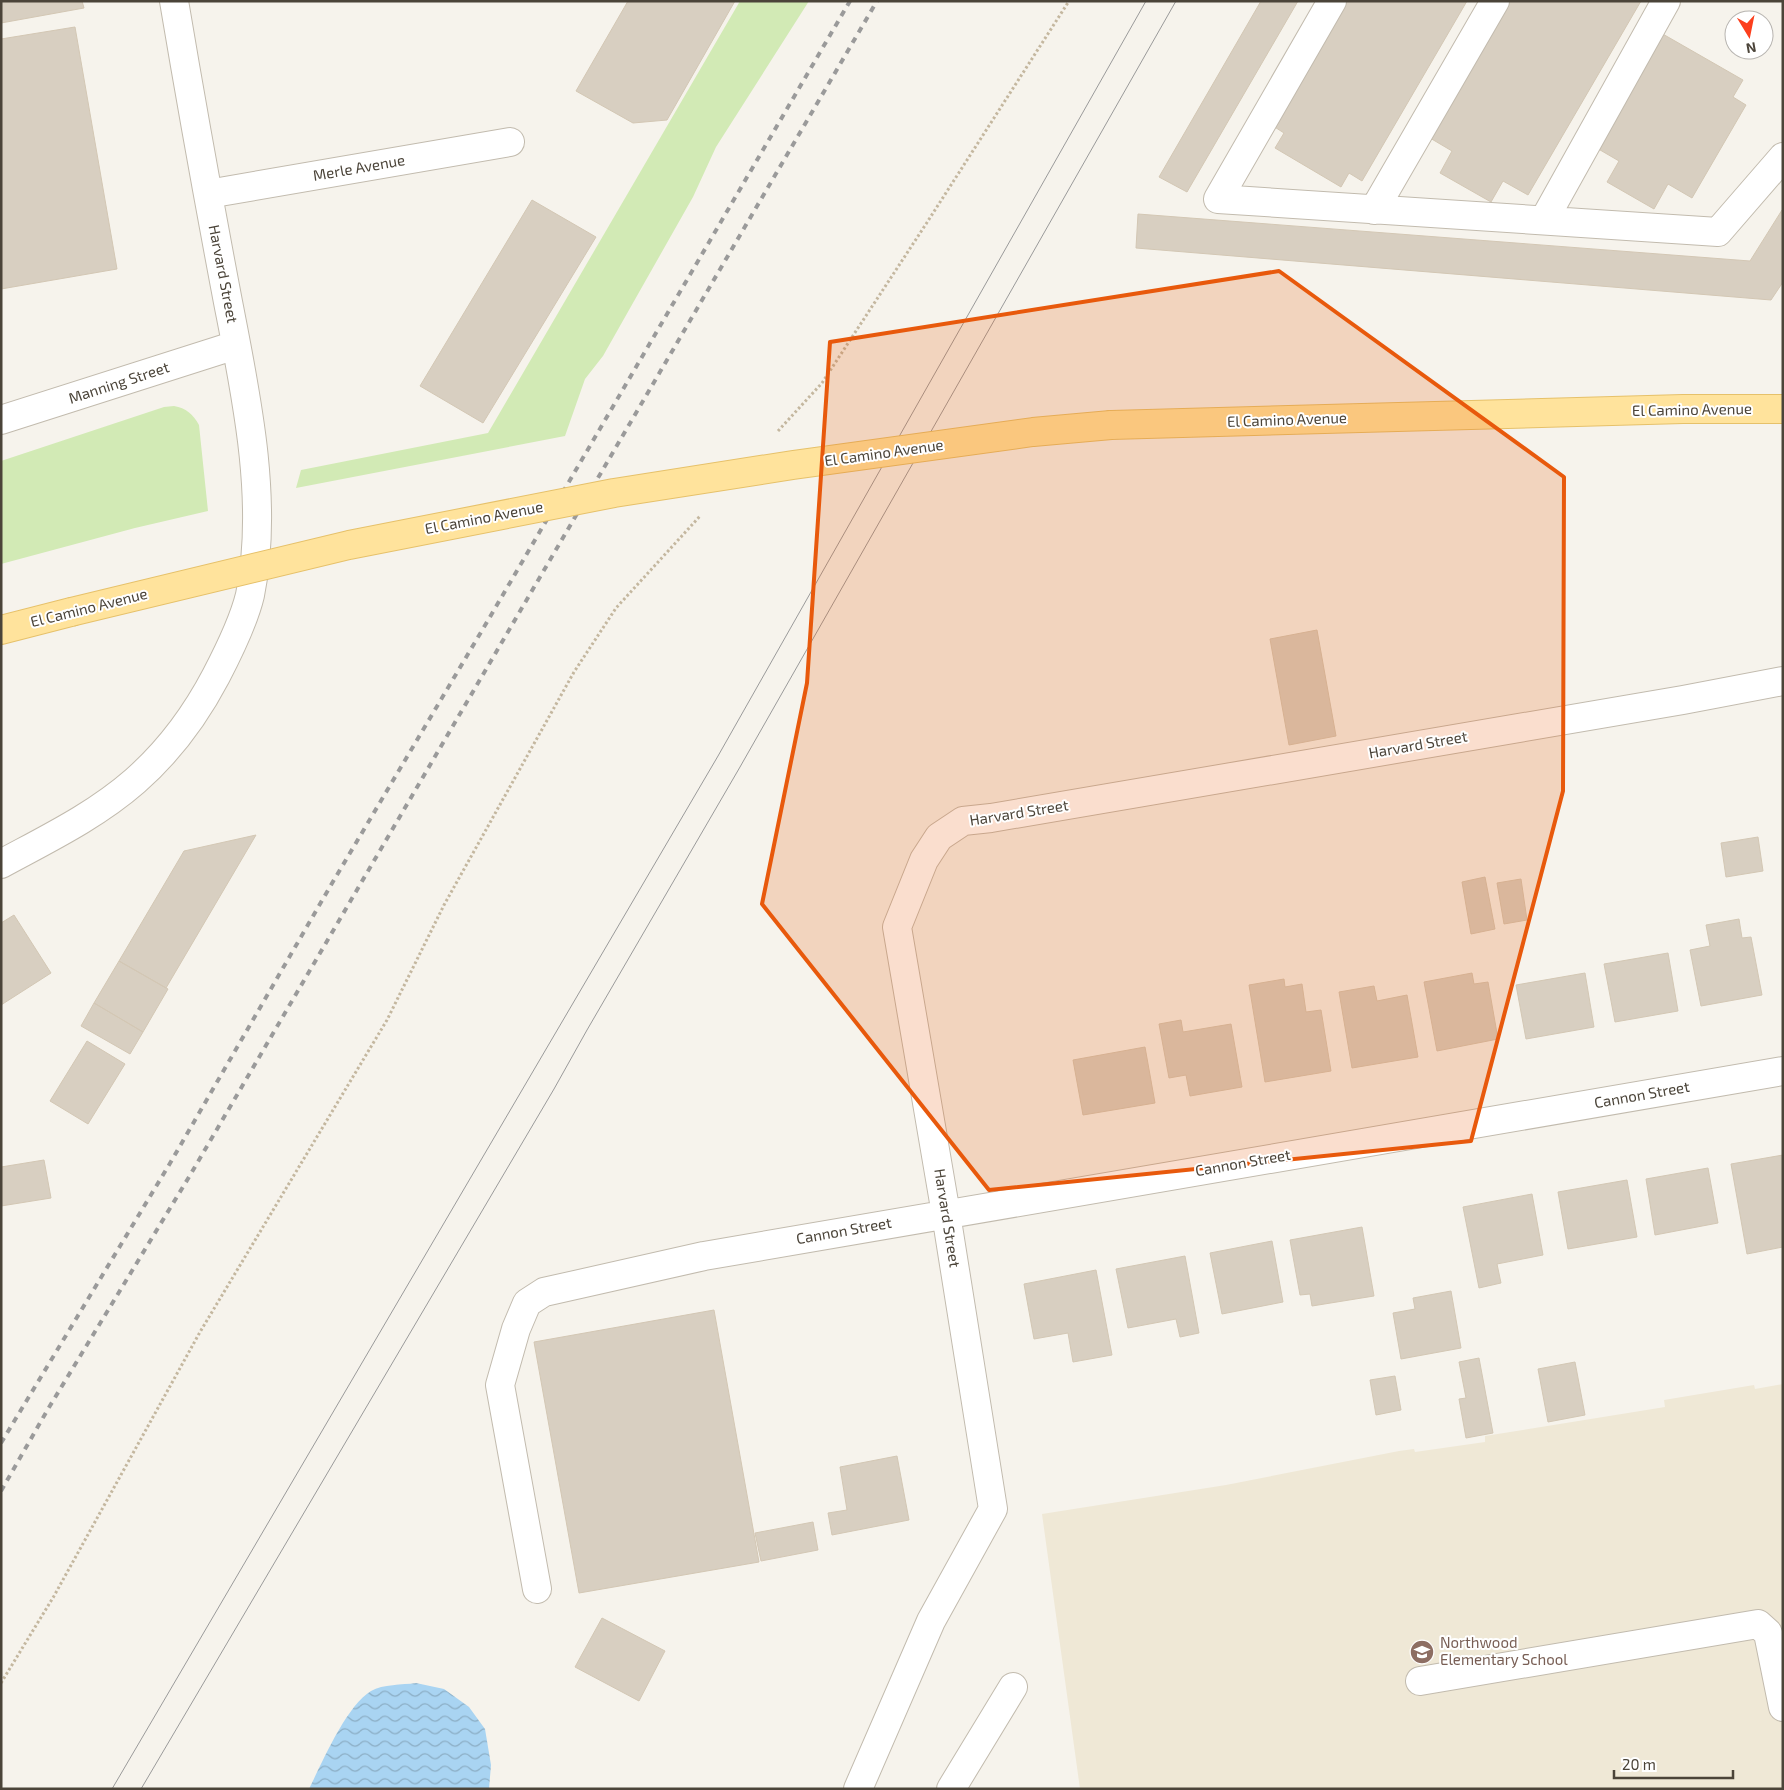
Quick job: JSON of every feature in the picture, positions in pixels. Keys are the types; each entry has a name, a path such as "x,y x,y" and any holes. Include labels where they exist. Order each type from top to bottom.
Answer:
{"main road":[{"name":"El Camino Avenue","path":"1,630 349,545 614,493 793,465 1033,432 1111,426 1683,409 1783,409"}],"street":[{"name":"Harvard Street","path":"1,864 68,828 103,806 135,781 165,751 190,721 209,689 230,648 249,597 256,549 254,461 236,345 174,1"},
{"path":"1332,1 1218,199 1718,232 1783,157"},
{"path":"1374,210 1495,1"},
{"path":"1544,220 1666,1"},
{"name":"Merle Avenue","path":"208,194 510,142"},
{"name":"Manning Street","path":"1,420 236,345"},
{"name":"Harvard Street","path":"858,1789 931,1621 993,1509 946,1214 897,927 924,860 939,837 963,821 991,818 1527,727 1783,681"},
{"name":"Cannon Street","path":"537,1589 500,1385 516,1329 527,1303 544,1292 704,1256 1783,1071"},
{"path":"1420,1681 1758,1624 1768,1633 1783,1707"},
{"path":"951,1789 1013,1687"}],"path":[{"path":"775,434 822,383 1069,1"},
{"path":"1,1683 54,1596 200,1332 387,1020 444,905 574,672 616,608 702,514"}],"highlighted area":[{"path":"1279,271 1564,477 1563,791 1471,1141 989,1190 762,904 807,683 830,342"}],"shaded area":[{"name":"Northwood Elementary School","path":"1783,1384 1783,1789 1080,1789 1042,1514 1226,1485 1399,1451 1414,1449 1415,1452 1485,1442 1485,1436 1665,1407 1664,1400 1754,1385 1755,1389"}],"green space":[{"path":"740,1 809,1 716,147 693,197 603,356 585,379 565,436 296,488 301,470 488,433"},
{"path":"174,406 189,412 199,425 208,511 135,528 1,564 1,461 164,407"}],"water":[{"path":"416,1683 444,1689 469,1707 485,1729 491,1765 489,1789 309,1789 344,1722 362,1698 371,1691 381,1687"}],"building":[{"path":"1,1 82,1 84,8 1,23"},
{"path":"628,1 735,1 667,120 633,123 576,91"},
{"path":"1261,1 1298,1 1187,192 1159,177"},
{"path":"1342,1 1467,1 1362,181 1349,173 1341,187 1275,148 1284,133 1270,124"},
{"path":"1509,1 1641,1 1528,195 1503,181 1491,202 1440,173 1452,151 1430,138"},
{"path":"75,27 117,269 1,289 1,39"},
{"path":"1661,33 1743,80 1733,97 1746,105 1692,198 1668,184 1654,209 1607,182 1619,161 1595,147"},
{"path":"532,200 596,237 483,423 420,386"},
{"path":"1782,210 1783,282 1771,300 1136,248 1138,214 1750,261"},
{"path":"1317,630 1336,736 1289,745 1270,639"},
{"path":"256,835 166,988 119,961 184,851"},
{"path":"1758,837 1763,871 1726,877 1721,843"},
{"path":"1485,877 1495,929 1471,934 1462,882"},
{"path":"1521,879 1527,920 1504,924 1497,883"},
{"path":"14,915 51,973 1,1005 1,923"},
{"path":"1739,919 1742,938 1751,937 1762,995 1701,1006 1690,950 1710,946 1706,925"},
{"path":"1668,953 1678,1011 1615,1022 1604,964"},
{"path":"119,961 168,989 143,1032 94,1003"},
{"path":"1472,973 1474,984 1488,982 1498,1039 1437,1051 1424,982"},
{"path":"1585,973 1594,1027 1526,1039 1516,985"},
{"path":"1284,979 1285,987 1302,984 1306,1012 1321,1010 1331,1071 1265,1082 1249,985"},
{"path":"1374,986 1377,1001 1407,995 1418,1057 1352,1068 1339,992"},
{"path":"94,1003 143,1032 130,1054 81,1026"},
{"path":"1181,1020 1183,1032 1231,1024 1242,1087 1190,1096 1186,1075 1169,1078 1159,1024"},
{"path":"87,1041 125,1064 88,1124 50,1101"},
{"path":"1145,1047 1155,1103 1083,1115 1073,1060"},
{"path":"1783,1155 1783,1247 1747,1254 1731,1164"},
{"path":"44,1160 51,1198 1,1206 1,1167"},
{"path":"1708,1168 1718,1223 1655,1235 1646,1179"},
{"path":"1627,1180 1637,1237 1568,1249 1558,1192"},
{"path":"1532,1194 1543,1255 1497,1264 1501,1283 1479,1288 1463,1207"},
{"path":"1362,1227 1374,1296 1312,1306 1310,1294 1300,1295 1290,1240"},
{"path":"1272,1241 1283,1302 1222,1314 1210,1253"},
{"path":"1185,1256 1199,1333 1180,1337 1176,1319 1128,1328 1116,1269"},
{"path":"1096,1270 1112,1355 1073,1362 1068,1333 1034,1339 1024,1284"},
{"path":"1451,1291 1461,1348 1401,1359 1393,1313 1415,1309 1413,1298"},
{"path":"714,1310 759,1562 579,1593 534,1342"},
{"path":"1479,1358 1493,1433 1466,1438 1459,1399 1466,1398 1459,1362"},
{"path":"1575,1362 1585,1415 1548,1422 1538,1369"},
{"path":"1395,1376 1401,1410 1376,1415 1370,1380"},
{"path":"897,1456 909,1520 832,1535 828,1513 847,1510 840,1467"},
{"path":"813,1522 818,1550 761,1561 755,1533"},
{"path":"602,1618 665,1651 639,1701 575,1667"}],"tram line":[{"path":"112,1789 718,756 1146,1"},
{"path":"141,1789 554,1089 740,767 1176,1"}],"railway":[{"path":"1,1443 169,1165 331,885 850,1"},
{"path":"1,1491 48,1409 189,1177 877,1"}],"place":[{"name":"Northwood Elementary School","path":"1422,1652"}]}
